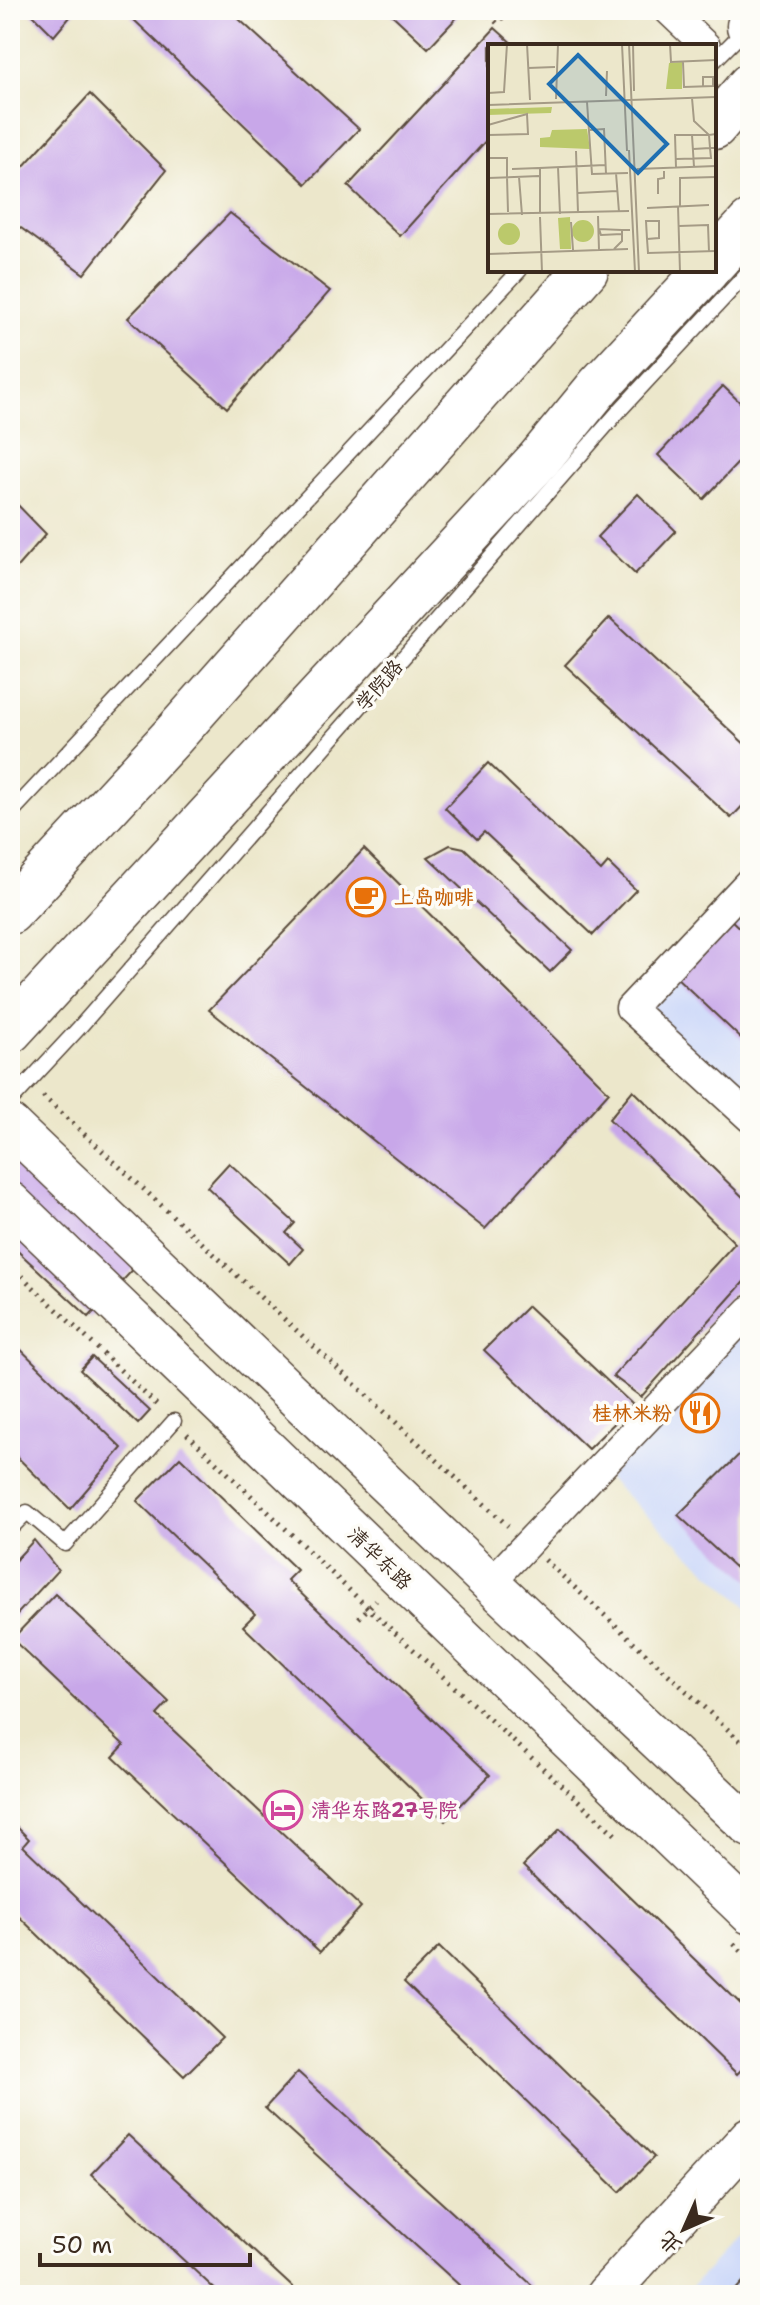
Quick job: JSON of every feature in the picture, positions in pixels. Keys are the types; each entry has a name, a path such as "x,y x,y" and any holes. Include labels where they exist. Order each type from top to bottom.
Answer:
{"main road":[{"path":"716,125 750,85"},
{"path":"716,260 750,223"},
{"path":"10,912 172,737 584,272"},
{"name":"学院路","path":"10,1031 539,459 599,386 705,272"},
{"path":"539,459 619,411"},
{"path":"10,1125 750,1827"},
{"name":"清华东路","path":"10,1202 738,1926"},
{"path":"606,2295 750,2137"}],"street":[{"path":"668,10 703,44"},
{"path":"750,881 630,1008 750,1118"},
{"path":"490,1583 750,1310"}],"lane":[{"path":"716,52 750,25"},
{"name":"学院路","path":"10,1102 78,1029 619,411 750,270"},
{"path":"10,814 518,272"},
{"path":"10,1529 27,1512 65,1544 174,1421"}],"path":[{"path":"484,10 497,23 510,10"},
{"path":"28,1082 750,1750"},
{"path":"10,1265 368,1608 623,1842"},
{"path":"359,1618 380,1597"},
{"path":"738,1926 750,1959"}],"shaded area":[{"path":"750,880 750,1118 630,1008"},
{"path":"750,1314 750,1610 607,1478"},
{"path":"750,2224 750,2295 684,2295"}],"building":[{"path":"28,10 76,10 54,36"},
{"path":"139,10 229,10 359,129 306,184 131,17"},
{"path":"387,10 464,10 428,48"},
{"path":"495,28 513,44 488,44 488,138 400,236 348,186"},
{"path":"90,94 166,170 84,274 10,220 10,181"},
{"path":"230,213 330,291 227,408 128,318"},
{"path":"723,386 750,412 750,450 704,499 658,455"},
{"path":"638,494 676,531 635,574 597,537"},
{"path":"10,497 46,534 10,575"},
{"path":"609,618 750,749 750,798 731,818 565,665"},
{"path":"488,763 601,871 608,863 636,890 593,935 484,832 477,839 445,808"},
{"path":"450,845 464,848 572,950 550,972 428,857"},
{"path":"364,849 609,1092 485,1229 209,1010"},
{"path":"728,917 750,938 750,1047 674,975"},
{"path":"633,1090 750,1204 750,1275 641,1397 613,1376 735,1243 609,1119"},
{"path":"10,1118 152,1249 89,1317 10,1244"},
{"path":"229,1163 295,1223 286,1233 303,1249 290,1264 207,1187"},
{"path":"528,1306 633,1405 588,1449 484,1350"},
{"path":"10,1339 122,1448 70,1509 10,1450"},
{"path":"92,1357 150,1411 138,1424 80,1370"},
{"path":"750,1444 750,1581 678,1515"},
{"path":"180,1457 297,1570 287,1580 490,1775 445,1821 243,1626 255,1614 137,1501"},
{"path":"34,1540 58,1570 10,1622 10,1566"},
{"path":"55,1594 169,1702 157,1715 361,1907 320,1952 113,1757 124,1745 12,1639"},
{"path":"10,1820 29,1839 23,1846 222,2038 184,2076 10,1908"},
{"path":"560,1829 750,2013 750,2061 737,2074 523,1866"},
{"path":"439,1947 654,2157 620,2192 404,1982"},
{"path":"298,2072 532,2285 523,2295 470,2295 265,2108"},
{"path":"128,2135 301,2295 221,2295 91,2174"},
{"path":"750,2274 750,2295 731,2295"}],"place":[{"name":"上岛咖啡","path":"366,897"},
{"name":"桂林米粉","path":"700,1413"},
{"name":"清华东路27号院","path":"283,1810"}]}
